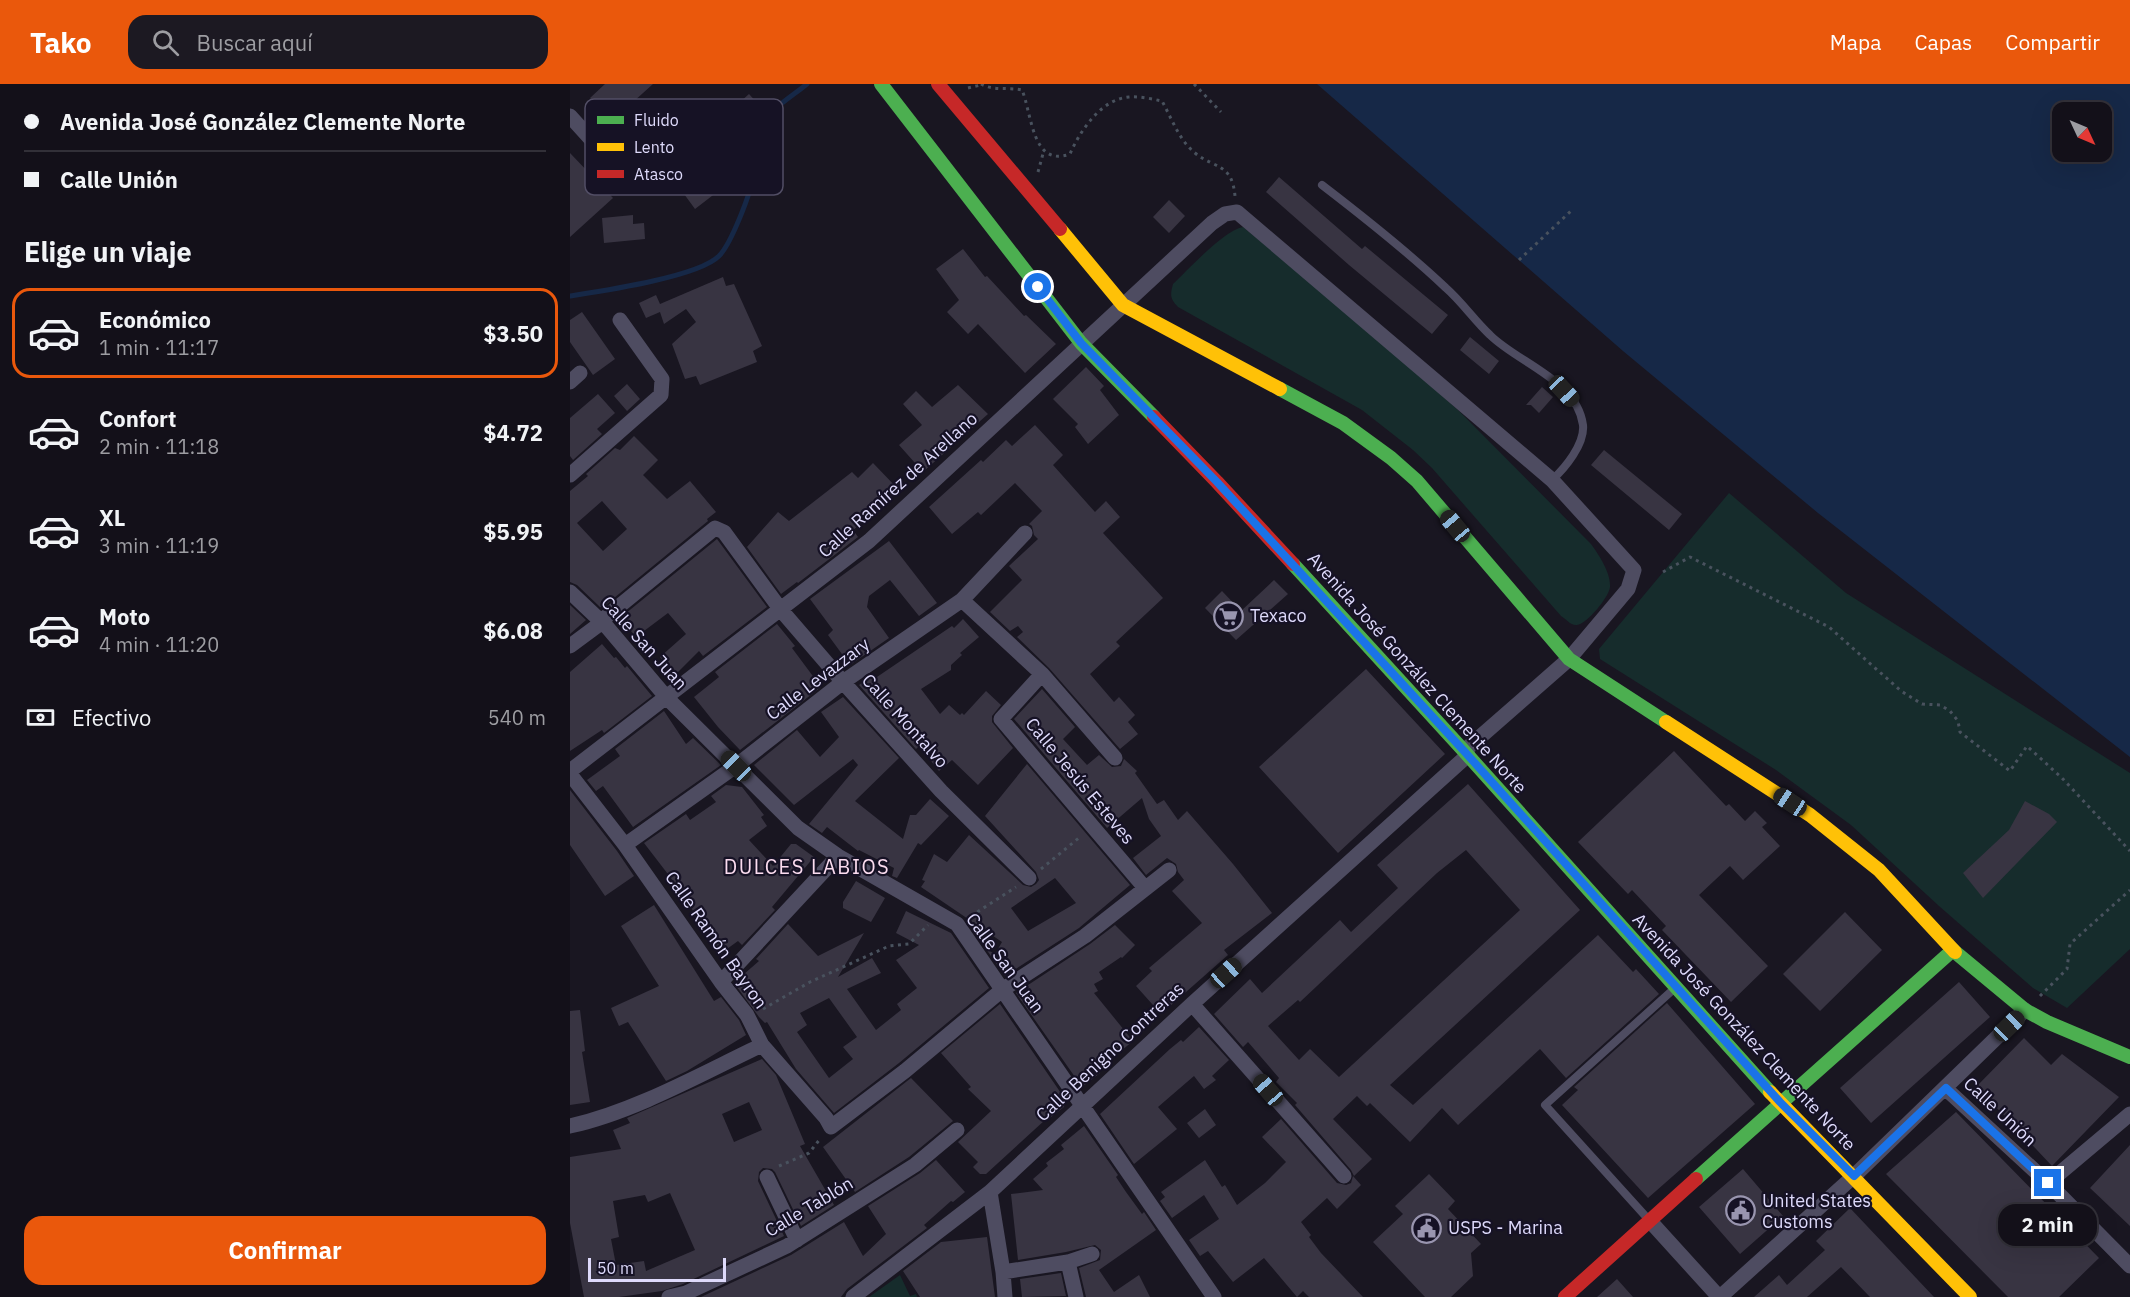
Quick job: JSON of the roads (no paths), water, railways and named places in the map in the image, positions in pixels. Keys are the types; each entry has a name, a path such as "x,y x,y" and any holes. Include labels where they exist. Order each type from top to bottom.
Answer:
{"main road":[{"name":"Avenida José González Clemente Norte","path":"881,84 1081,343 1217,482 1466,753 1780,1102 1970,1297"},
{"path":"938,84 1123,305 1220,359 1309,403 1343,423 1391,458 1417,481 1569,658 1810,815 1879,870 1953,950 2025,1010 2130,1057"},
{"path":"1565,1297 1780,1102 1953,950"}],"street":[{"path":"570,116 585,133"},
{"name":"Calle Ramírez de Arellano","path":"570,772 869,541 1081,343 1212,223 1225,214 1237,212 1552,480"},
{"path":"570,476 661,395 662,379 620,320"},
{"name":"Calle Benigno Contreras","path":"853,1297 990,1192 1569,658 1628,590 1634,570 1552,480"},
{"name":"Calle Montalvo","path":"601,621 715,528 724,532 781,610 843,682 941,791 1029,878"},
{"name":"Calle Levazzary","path":"625,845 736,766 843,682 962,600 1025,533"},
{"name":"Calle San Juan","path":"570,592 601,621 667,698 798,828 838,856 957,924 1214,1297"},
{"path":"962,600 1042,674 1115,758"},
{"path":"570,646 601,621"},
{"name":"Calle Jesús Esteves","path":"1042,674 1001,719 1145,888"},
{"name":"Calle Ramón Bayron","path":"570,772 747,1015 762,1045 826,1118 831,1127 905,1071 1002,990"},
{"path":"721,982 838,856"},
{"path":"1002,990 1085,936 1169,870"},
{"path":"1192,1004 1344,1176"},
{"path":"1650,1221 1719,1297 1854,1176 2025,1010"},
{"path":"570,1126 608,1116 762,1045"},
{"name":"Calle Unión","path":"1946,1088 2048,1183 2130,1266"},
{"path":"2048,1183 2130,1114"},
{"name":"Calle Tablón","path":"669,1297 687,1293 787,1246 915,1165 957,1130"},
{"path":"767,1177 796,1240"},
{"path":"990,1192 1005,1297"},
{"path":"1003,1272 1068,1262 1092,1254"},
{"path":"1068,1262 1076,1297"}],"lane":[{"path":"1322,185 1378,228 1448,289 1491,337 1552,378 1576,404 1583,427 1579,443 1561,471 1552,480"},
{"path":"1650,1221 1545,1105 1676,987"}],"water":[{"path":"1317,84 2130,84 2130,757 1818,513 1623,351"}],"waterway":[{"path":"783,102 807,84"},
{"path":"570,296 671,277 708,264 724,250 735,230 749,195"}],"place":[{"name":"Texaco","path":"1229,616"},
{"name":"United States Customs","path":"1741,1211"},
{"name":"USPS - Marina","path":"1427,1228"}],"district":[{"name":"DULCES LABIOS","path":"807,867"}]}
